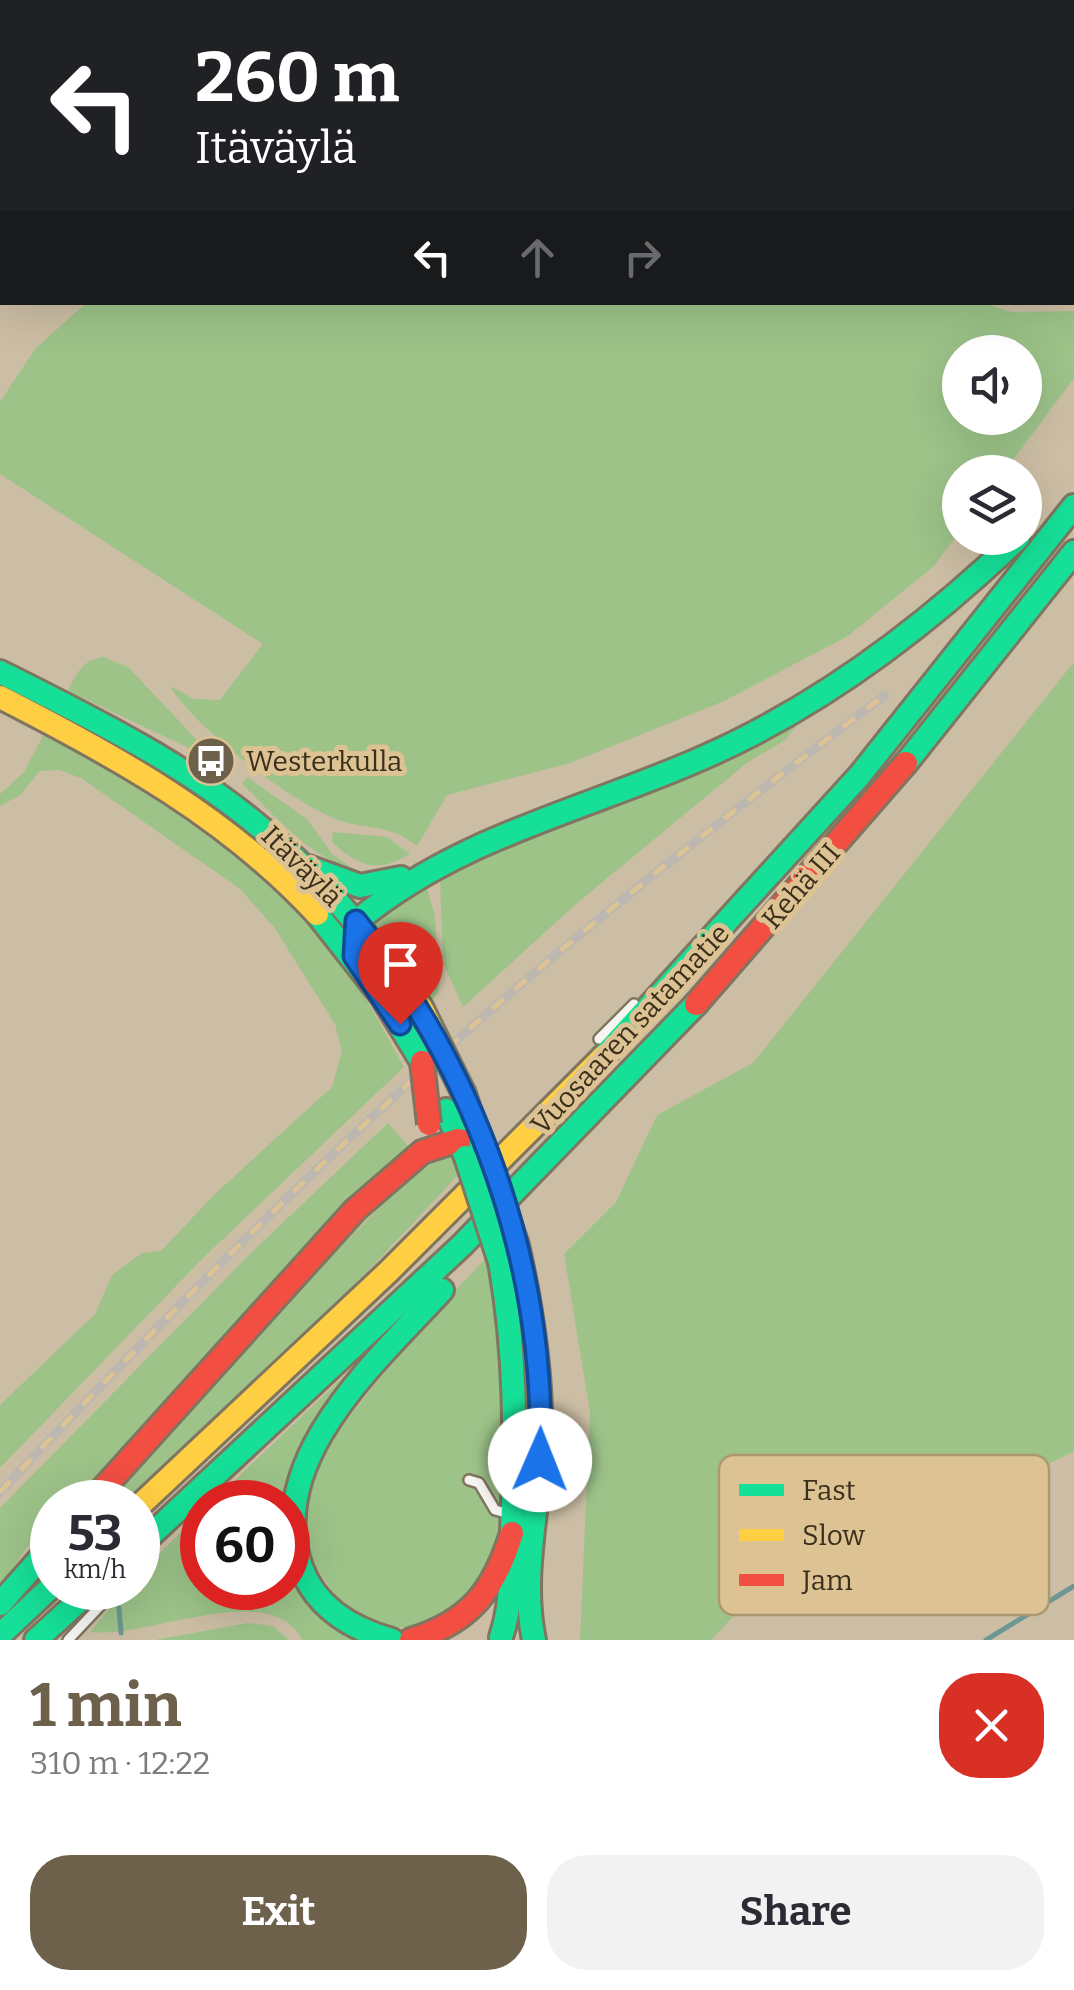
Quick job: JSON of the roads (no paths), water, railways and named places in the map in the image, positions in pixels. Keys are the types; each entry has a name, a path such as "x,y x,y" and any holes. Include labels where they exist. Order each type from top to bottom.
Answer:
{"main road":[{"path":"1042,512 1074,477"},
{"name":"Vuosaaren satamatie","path":"160,1487 488,1179 715,940 935,683 1074,506"},
{"name":"Kehä III","path":"506,1201 646,1057 815,870 1074,552"},
{"path":"308,867 360,886 380,885 420,872 474,844 656,778 781,719 850,677 925,622 999,555"},
{"name":"Itäväylä","path":"0,672 191,774 280,840 308,867 356,921 420,1007 446,1109"},
{"name":"Itäväylä","path":"0,697 122,758 223,824 304,898 354,956 422,1062 517,1245 539,1358 540,1460 524,1588 533,1640"},
{"path":"354,956 356,921 420,872"},
{"path":"111,1480 355,1210 422,1152 446,1109"},
{"path":"422,1152 469,1147"},
{"name":"Itäväylä","path":"469,1147 500,1262 518,1390 508,1616 499,1638"},
{"path":"160,1527 506,1201"},
{"path":"392,1640 351,1626 310,1586 292,1541 295,1491 309,1455 334,1417 474,1255 506,1201"},
{"path":"411,1640 448,1628 480,1606 500,1572 513,1524"},
{"path":"0,1604 30,1570"},
{"path":"0,1635 30,1607"},
{"path":"36,1640 69,1610"},
{"path":"499,1638 512,1634 533,1640"}],"lane":[{"path":"584,1054 624,1012 715,940"},
{"path":"488,1179 558,1083"},
{"path":"469,1480 478,1483 495,1510 513,1524"},
{"path":"68,1640 96,1610"}],"waterway":[{"path":"1049,1601 1074,1586"},
{"path":"119,1610 121,1633"},
{"path":"986,1640 1027,1615"}],"railway":[{"path":"0,1492 250,1235 445,1050 650,877 885,695"}],"place":[{"name":"Westerkulla","path":"211,761"}]}
